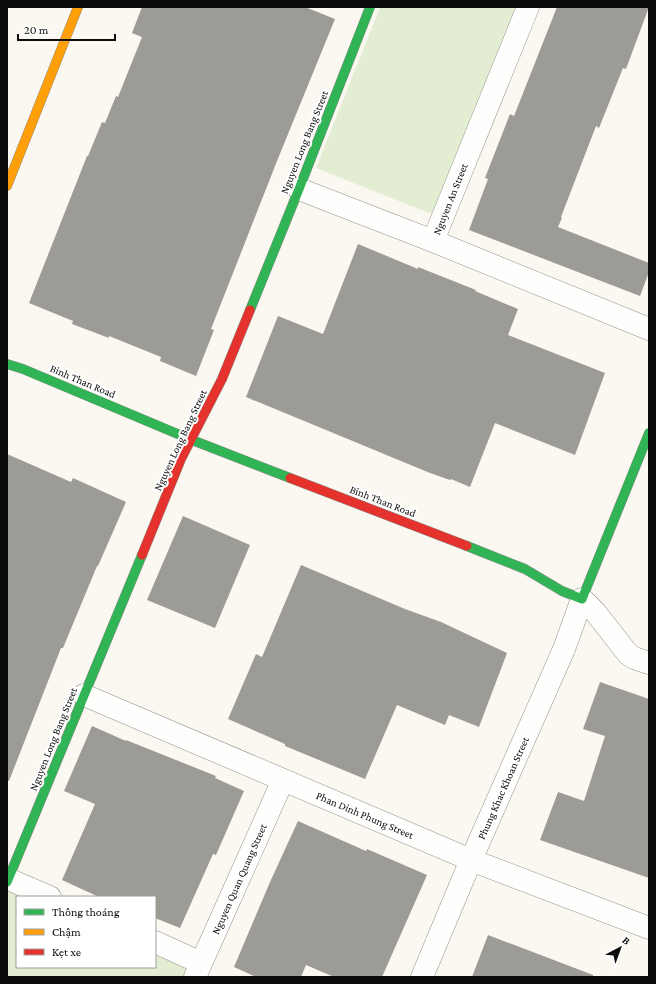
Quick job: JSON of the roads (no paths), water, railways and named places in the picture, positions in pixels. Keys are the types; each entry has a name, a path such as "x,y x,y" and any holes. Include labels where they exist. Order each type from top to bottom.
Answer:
{"street":[{"path":"7,186 78,7"},
{"name":"Nguyen Long Bang Street","path":"8,880 181,460 222,379 299,189 370,7"},
{"name":"Nguyen An Street","path":"528,7 433,242 649,329"},
{"path":"299,189 433,242"},
{"name":"Binh Than Road","path":"7,364 23,369 192,440 525,569 562,591 582,599"},
{"path":"649,433 610,525 582,599 596,613 628,654 634,658 649,663"},
{"name":"Phung Khac Khoan Street","path":"422,977 471,860 564,648 582,599"},
{"name":"Phan Dinh Phung Street","path":"84,695 471,860 649,928"},
{"name":"Nguyen Quan Quang Street","path":"198,970 283,780"},
{"path":"8,880 48,896"},
{"path":"156,943 198,970"}]}
